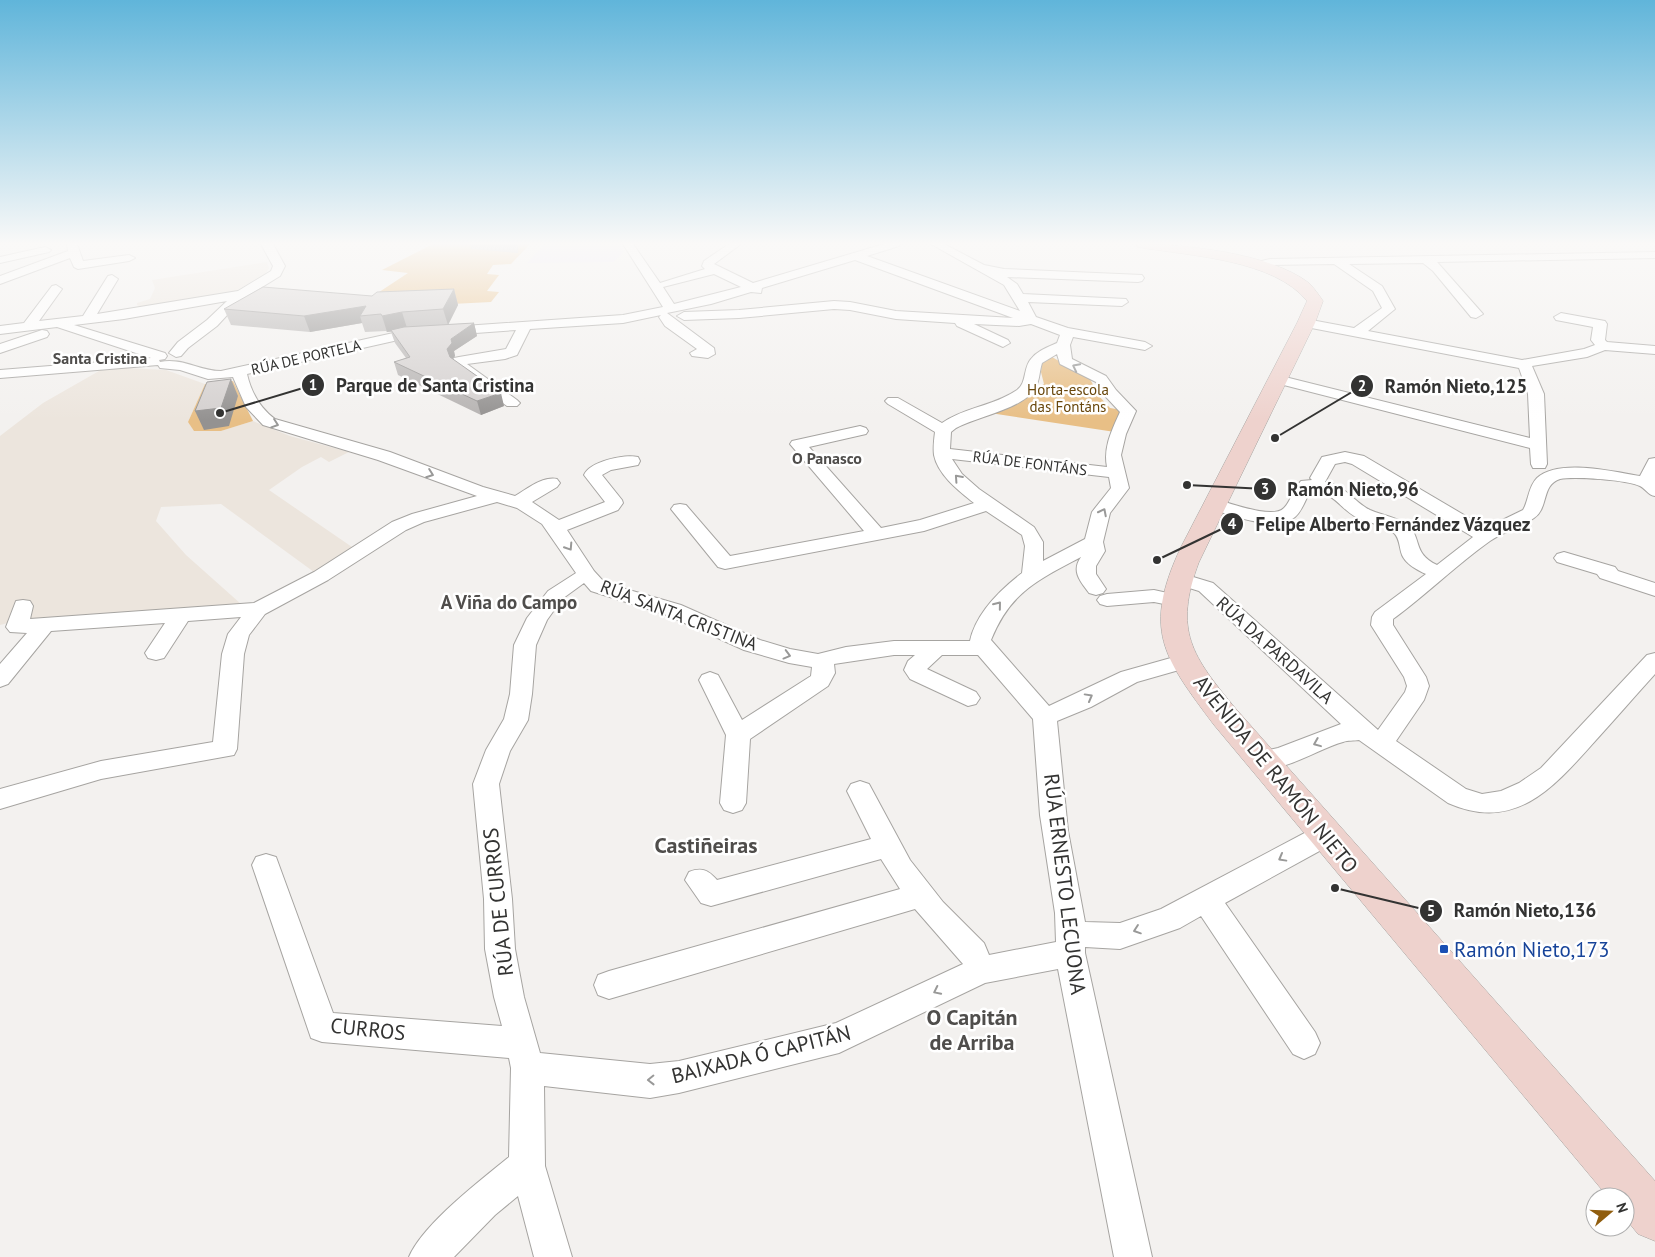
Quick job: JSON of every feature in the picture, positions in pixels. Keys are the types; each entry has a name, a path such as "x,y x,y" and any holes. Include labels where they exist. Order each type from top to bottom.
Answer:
{"main road":[{"name":"AVENIDA DE RAMÓN NIETO","path":"1314,303 1306,323 1214,504 1177,590 1173,623 1177,642 1185,661 1201,687 1261,761 1655,1216"}],"street":[{"path":"29,326 46,303"},
{"path":"88,319 98,303"},
{"path":"0,330 64,324 193,303"},
{"path":"0,374 160,361 180,362 181,354 232,303"},
{"path":"662,303 668,313 670,323 709,351 708,354 697,353"},
{"path":"668,313 703,303"},
{"path":"984,303 1032,320 1064,338 1145,346"},
{"path":"1022,303 1032,320"},
{"path":"1356,333 1389,309 1386,303"},
{"path":"1466,303 1476,314"},
{"path":"668,313 739,314 834,305 850,306 896,315 1019,322 1032,320"},
{"name":"RÚA DE PORTELA","path":"160,361 208,374 239,372 407,334 624,319 668,313"},
{"path":"1561,317 1600,324 1598,340 1603,346"},
{"path":"955,319 1003,343"},
{"path":"1306,323 1525,365 1528,362 1587,353 1603,346 1623,346 1655,350"},
{"path":"0,348 64,324 160,361"},
{"path":"512,403 460,366 459,361 504,355 512,352 526,325"},
{"path":"942,453 943,430 947,426 1004,404 1026,391 1031,384 1034,365 1038,358 1064,338"},
{"name":"RÚA DE FONTÁNS","path":"1064,338 1065,361 1101,380 1110,394 1128,411 1118,434 1113,455 1120,488 1101,512 1094,542 1095,551 1085,562 1085,574 1102,594"},
{"path":"1486,340 1493,359"},
{"name":"RÚA DE PORTELA","path":"181,354 192,361 210,368 239,372"},
{"path":"1525,365 1536,394 1539,464"},
{"name":"RÚA SANTA CRISTINA","path":"239,372 245,388 261,415 269,422 384,456 495,497 523,504 549,520 587,575 598,587 674,610 752,644 789,656 822,660 846,654 894,648 984,648"},
{"path":"1277,379 1538,445"},
{"path":"893,401 943,430"},
{"path":"890,417 911,411"},
{"path":"860,431 798,444 877,534"},
{"name":"RÚA DE FONTÁNS","path":"1032,575 1034,546 1031,535 1021,524 988,504 966,487 949,468 943,459 942,453 1118,473"},
{"path":"1319,478 1328,461 1345,457 1358,460 1485,536"},
{"path":"556,528 612,506 613,500 594,475 594,472 606,466 632,461"},
{"path":"1261,761 1282,756 1341,733 1372,737 1416,694 1418,686 1415,677 1382,625 1382,617 1485,536 1529,514 1534,508 1541,484 1550,476 1566,472 1650,486 1655,463"},
{"path":"516,503 551,482"},
{"path":"1214,504 1262,517 1284,516 1290,513 1303,488 1307,485 1327,487 1338,493 1362,513 1400,528 1408,540 1412,556 1422,566 1440,573"},
{"path":"23,606 17,627 258,609 321,576 399,526 418,518 495,497"},
{"path":"680,508 725,563 924,525 988,504"},
{"path":"1094,542 1032,575 998,604 980,640 984,648 1045,717 1083,701 1129,677 1185,661"},
{"path":"1564,558 1608,571 1607,574 1655,590"},
{"name":"RÚA DE CURROS","path":"553,1257 527,1166 525,1054 509,997 500,949 498,899 486,784 498,750 516,720 521,694 525,645 537,618 555,595 577,579 587,575"},
{"name":"RÚA DA PARDAVILA","path":"1102,594 1154,596 1177,590 1206,587 1372,737 1467,802 1480,804 1507,800 1536,785 1550,775 1655,660"},
{"path":"0,799 102,770 225,748 233,654 239,634 258,609"},
{"path":"156,653 181,615"},
{"path":"0,679 45,625"},
{"path":"932,649 932,653 916,666 915,670 918,674 968,698"},
{"path":"738,735 820,681 824,673 822,660"},
{"path":"710,680 738,735 733,803"},
{"name":"RÚA ERNESTO LECUONA","path":"1045,717 1057,846 1066,889 1071,944 1133,1257"},
{"path":"860,791 900,868 920,895 973,952 981,970"},
{"name":"BAIXADA Ó CAPITÁN","path":"525,1054 650,1081 697,1073 839,1038 981,970 1071,944 1120,936 1170,919 1325,835"},
{"path":"699,880 711,894 888,846"},
{"name":"CURROS","path":"266,866 322,1027 510,1042 525,1054"},
{"path":"609,985 920,895"},
{"path":"1205,900 1237,943 1304,1043"},
{"path":"428,1257 482,1202 527,1166"}],"shaded area":[{"path":"137,303 173,303 143,308 137,305"},
{"path":"106,367 166,370 205,384 188,422 221,431 253,421 290,436 349,452 329,462 321,457 302,467 269,490 352,547 314,572 221,504 161,507 156,521 186,555 241,604 16,621 0,625 0,436 43,403"}],"green space":[{"path":"363,303 478,303 373,308 361,304"},
{"name":"Horta-escola das Fontáns","path":"1052,357 1090,379 1099,396 1110,408 1122,410 1115,432 990,413 1003,408 1044,384 1041,372 1042,363"},
{"path":"233,381 253,421 221,431 194,431 188,422 205,384"}],"building":[{"path":"235,303 446,303 443,309 402,312 382,316 381,314 360,316 366,306 304,316 224,309"},
{"path":"474,323 451,339 452,343 447,349 450,357 501,393 477,401 394,362 410,357 391,330 404,327"},
{"path":"231,379 221,408 195,411 207,382"}],"place":[{"name":"Parque de Santa Cristina","path":"220,413"},
{"name":"Ramón Nieto,125","path":"1275,438"},
{"name":"Ramón Nieto,96","path":"1187,485"},
{"name":"Felipe Alberto Fernández Vázquez","path":"1157,560"},
{"name":"Ramón Nieto,136","path":"1335,888"},
{"name":"Ramón Nieto,173","path":"1444,949"}],"district":[{"name":"Santa Cristina","path":"100,358"},
{"name":"O Panasco","path":"827,458"},
{"name":"A Viña do Campo","path":"509,602"},
{"name":"Castiñeiras","path":"706,845"},
{"name":"O Capitán de Arriba","path":"972,1030"}]}
